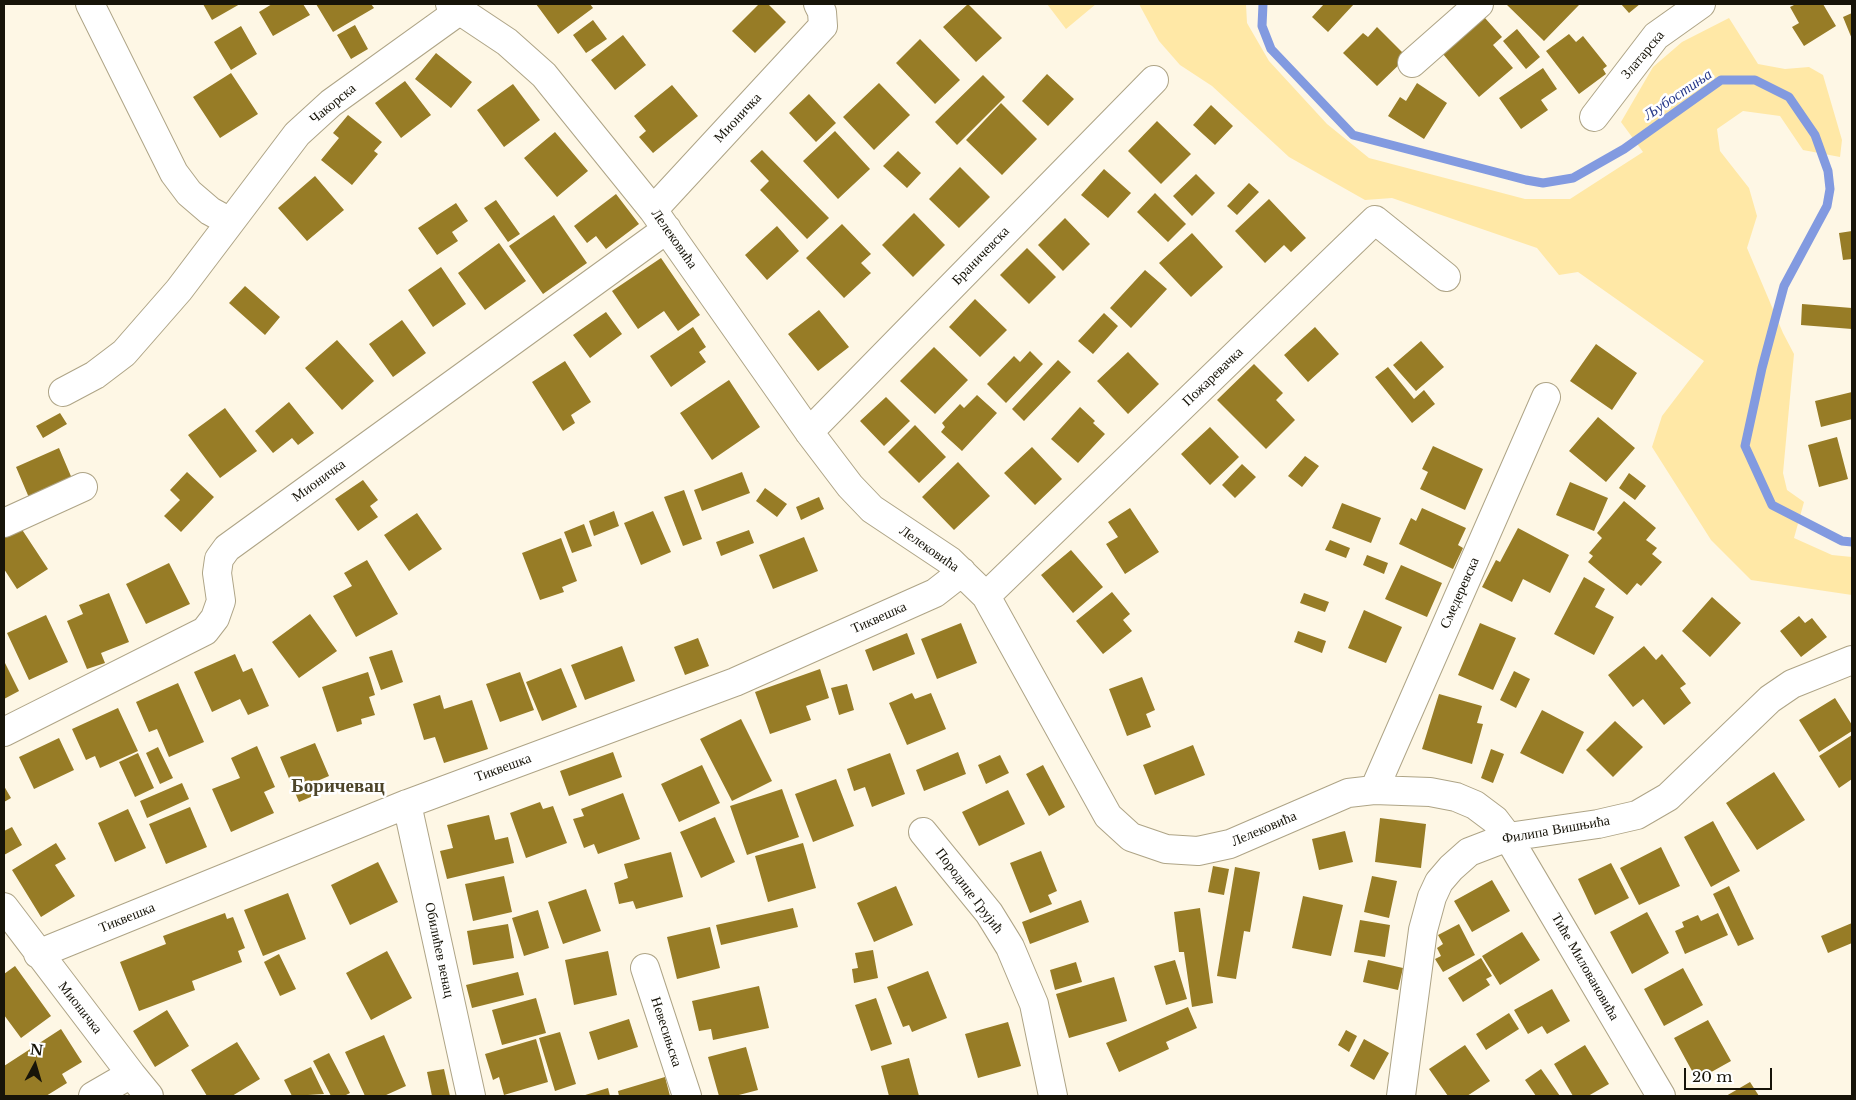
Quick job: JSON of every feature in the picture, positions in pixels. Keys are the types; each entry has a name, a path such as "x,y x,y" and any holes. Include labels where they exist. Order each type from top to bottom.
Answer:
{"street":[{"path":"90,4 174,173 189,193 210,211 230,222"},
{"path":"1412,64 1479,4"},
{"name":"Златарска","path":"1594,117 1656,36 1700,4"},
{"name":"Чакорска","path":"63,392 96,375 124,353 179,290 304,128 331,103 455,7"},
{"name":"Лелековића","path":"455,7 507,42 544,75 660,220 809,432 850,486 872,508 962,572 986,596 1108,816 1131,837 1166,849 1198,851 1230,844 1348,793 1374,790 1430,792 1456,797 1475,804 1495,820 1508,837"},
{"name":"Мионичка","path":"4,732 205,631 215,618 220,601 217,573 219,559 227,548 660,220 821,15"},
{"name":"Браничевска","path":"809,432 1154,80"},
{"name":"Пожаревачка","path":"986,596 1375,220 1446,277"},
{"name":"Смедеревска","path":"1374,790 1546,397"},
{"path":"4,523 83,487"},
{"name":"Тиквешка","path":"38,954 407,804 735,682 935,593 962,572"},
{"name":"Филипа Вишњића","path":"1401,1096 1423,930 1432,897 1439,882 1469,852 1508,837 1598,824 1637,815 1668,797 1770,699 1792,684 1852,660"},
{"name":"Обилићев венац","path":"407,804 471,1096"},
{"name":"Породице Грујић","path":"923,832 989,913 1010,947 1034,1004 1053,1096"},
{"name":"Тиће Миловановића","path":"1508,837 1661,1096"},
{"name":"Мионичка","path":"4,907 131,1074"},
{"name":"Невесињска","path":"645,968 687,1096"},
{"path":"94,1096 131,1074 149,1096"}],"shaded area":[{"path":"1047,4 1096,4 1066,29"},
{"path":"1139,4 1246,4 1247,23 1269,61 1327,124 1369,158 1525,199 1570,199 1643,152 1621,122 1653,67 1682,42 1729,18 1758,64 1785,69 1809,67 1823,75 1842,140 1840,157 1803,150 1780,116 1743,111 1717,129 1720,151 1749,188 1757,216 1747,248 1783,333 1794,354 1783,473 1787,490 1804,502 1794,538 1832,555 1852,557 1852,595 1751,580 1711,540 1652,447 1662,416 1704,361 1578,272 1559,275 1537,248 1392,198 1365,200 1289,157 1212,86 1180,65 1159,41"}],"building":[{"path":"203,4 240,4 212,20"},
{"path":"272,4 303,4 310,15 273,36 259,12"},
{"path":"316,4 371,4 374,8 333,32"},
{"path":"536,4 590,4 593,8 558,34"},
{"path":"759,4 768,4 786,22 755,53 732,31"},
{"path":"968,4 1002,38 976,62 943,27"},
{"path":"1324,4 1354,4 1328,32 1312,17"},
{"path":"1506,4 1578,4 1579,5 1544,41"},
{"path":"1621,4 1640,4 1629,13"},
{"path":"1796,4 1823,4 1836,26 1804,46 1792,27 1799,23 1790,7"},
{"path":"1852,13 1852,39 1843,17"},
{"path":"1485,18 1502,37 1493,45 1513,68 1479,97 1443,54"},
{"path":"593,20 607,39 586,53 573,35"},
{"path":"355,25 368,49 351,59 337,35"},
{"path":"241,26 257,54 231,70 214,42"},
{"path":"1377,27 1407,57 1377,86 1343,53 1363,33 1368,37"},
{"path":"1517,29 1540,57 1526,69 1503,41"},
{"path":"1569,34 1576,42 1583,36 1607,66 1603,69 1606,74 1579,94 1546,51"},
{"path":"623,35 646,65 615,90 591,60"},
{"path":"920,39 960,80 935,104 896,63"},
{"path":"436,53 472,82 451,108 415,79"},
{"path":"1543,68 1557,89 1541,100 1548,110 1521,129 1499,98"},
{"path":"231,73 258,114 220,138 193,97"},
{"path":"1047,74 1074,99 1048,126 1022,101"},
{"path":"983,75 1005,97 957,145 935,122"},
{"path":"405,81 431,115 401,138 375,103"},
{"path":"879,83 910,115 874,150 843,117"},
{"path":"1417,83 1447,103 1424,139 1388,116 1400,97 1406,101"},
{"path":"513,84 540,120 504,147 477,110"},
{"path":"672,85 698,116 653,153 639,137 646,131 634,116"},
{"path":"809,94 836,123 816,142 789,113"},
{"path":"1001,103 1037,139 1002,175 966,140"},
{"path":"1211,105 1233,126 1215,145 1193,125"},
{"path":"348,115 382,142 374,151 378,154 352,185 321,160 339,138 333,133"},
{"path":"1157,121 1191,154 1161,184 1128,151"},
{"path":"835,131 870,169 838,199 803,161"},
{"path":"555,132 588,171 557,197 524,158"},
{"path":"762,150 829,218 807,239 760,190 769,181 750,161"},
{"path":"898,151 921,173 907,188 883,166"},
{"path":"960,167 990,197 959,228 929,199"},
{"path":"1104,169 1131,193 1108,218 1081,195"},
{"path":"1196,174 1215,193 1192,216 1173,196"},
{"path":"315,176 344,210 307,241 278,208"},
{"path":"1249,183 1259,192 1237,215 1227,206"},
{"path":"1155,193 1186,224 1168,242 1137,212"},
{"path":"616,194 639,224 606,249 596,236 587,243 574,226"},
{"path":"1269,199 1306,238 1291,252 1284,245 1265,263 1235,231"},
{"path":"496,200 520,234 508,242 484,208"},
{"path":"456,203 468,221 452,232 458,241 437,255 418,228"},
{"path":"914,213 945,245 913,277 882,245"},
{"path":"554,215 587,263 543,294 509,246"},
{"path":"1065,218 1090,244 1063,271 1038,245"},
{"path":"842,224 871,254 861,263 871,273 844,298 806,258"},
{"path":"777,226 799,251 767,280 745,255"},
{"path":"1852,231 1852,259 1843,260 1839,233"},
{"path":"1192,233 1223,267 1191,297 1159,263"},
{"path":"499,243 526,281 485,310 458,273"},
{"path":"1027,248 1056,277 1029,304 1000,275"},
{"path":"661,258 700,315 678,331 664,311 638,329 612,291"},
{"path":"441,267 466,304 433,327 408,290"},
{"path":"1145,270 1167,289 1131,328 1110,308"},
{"path":"245,286 280,317 265,335 229,303"},
{"path":"975,299 1007,330 980,357 949,327"},
{"path":"1802,304 1852,308 1852,329 1801,325"},
{"path":"819,310 849,347 818,371 788,334"},
{"path":"606,312 622,334 590,358 573,335"},
{"path":"1104,313 1118,326 1093,354 1078,341"},
{"path":"402,320 426,353 393,377 369,344"},
{"path":"693,327 706,347 699,352 706,362 671,387 650,356"},
{"path":"1315,327 1339,354 1308,382 1284,355"},
{"path":"337,340 374,381 342,410 305,368"},
{"path":"1421,341 1444,367 1416,391 1393,365"},
{"path":"1596,344 1637,373 1612,410 1570,381"},
{"path":"934,347 968,380 935,414 900,381"},
{"path":"1030,351 1043,364 1006,403 987,384 1014,356 1020,362"},
{"path":"1128,352 1159,384 1128,414 1097,381"},
{"path":"1058,360 1071,372 1024,421 1012,409"},
{"path":"565,361 591,402 571,415 575,423 563,431 532,382"},
{"path":"1254,364 1283,393 1276,400 1295,420 1266,449 1217,400"},
{"path":"1388,367 1414,399 1424,390 1435,404 1412,423 1375,377"},
{"path":"729,380 760,427 712,460 680,413"},
{"path":"1852,392 1852,419 1821,427 1815,401"},
{"path":"977,395 997,413 962,451 941,432 945,427 942,423 960,404 964,408"},
{"path":"886,397 910,421 884,446 860,421"},
{"path":"289,402 314,433 298,445 292,438 273,453 255,431"},
{"path":"1080,407 1105,434 1078,463 1051,439"},
{"path":"225,408 257,451 220,478 188,435"},
{"path":"60,413 67,424 43,438 36,426"},
{"path":"1598,417 1635,448 1606,482 1569,451"},
{"path":"915,425 946,457 919,483 888,452"},
{"path":"1210,427 1239,457 1210,485 1181,454"},
{"path":"1837,437 1848,479 1819,487 1808,445"},
{"path":"1433,446 1483,469 1465,510 1420,489 1428,472 1422,469"},
{"path":"1032,447 1062,479 1035,505 1004,473"},
{"path":"59,448 73,481 30,500 16,467"},
{"path":"1305,456 1319,466 1302,487 1288,476"},
{"path":"958,462 990,496 954,530 922,497"},
{"path":"1242,464 1256,477 1235,498 1222,485"},
{"path":"187,472 214,497 181,532 164,516 180,500 170,490"},
{"path":"742,472 750,493 702,511 694,490"},
{"path":"1629,473 1646,486 1635,500 1619,488"},
{"path":"363,480 378,500 370,506 378,517 358,531 335,499"},
{"path":"1570,482 1608,498 1594,531 1556,515"},
{"path":"765,488 787,504 777,517 756,501"},
{"path":"684,490 702,539 683,546 664,497"},
{"path":"819,497 824,509 801,520 796,507"},
{"path":"1624,501 1656,528 1646,540 1657,548 1652,554 1662,562 1641,586 1637,583 1627,595 1588,562 1593,556 1589,553 1602,538 1597,533"},
{"path":"1342,503 1381,518 1371,543 1332,528"},
{"path":"1130,508 1159,552 1125,574 1106,544 1118,537 1108,522"},
{"path":"1422,508 1466,528 1458,545 1463,548 1453,569 1399,544 1411,518 1416,521"},
{"path":"614,511 619,526 594,536 589,521"},
{"path":"653,511 671,552 641,565 624,523"},
{"path":"417,513 442,549 409,571 384,535"},
{"path":"584,524 592,546 572,553 564,532"},
{"path":"19,525 48,569 17,589 4,569 4,535"},
{"path":"1518,528 1569,555 1550,593 1523,579 1512,602 1482,587 1496,560 1500,562"},
{"path":"749,530 754,543 721,556 716,542"},
{"path":"804,537 818,571 773,589 759,555"},
{"path":"561,538 577,581 562,587 564,592 540,600 522,553"},
{"path":"1330,540 1350,548 1346,558 1325,550"},
{"path":"1071,550 1103,587 1073,613 1041,575"},
{"path":"1367,555 1388,563 1384,574 1363,565"},
{"path":"367,560 398,614 356,637 333,596 352,586 344,573"},
{"path":"169,563 190,604 146,624 126,584"},
{"path":"1401,565 1442,583 1427,617 1385,599"},
{"path":"1584,577 1605,589 1595,607 1614,617 1594,655 1554,634"},
{"path":"1112,592 1130,614 1123,620 1132,631 1103,654 1076,621"},
{"path":"109,593 129,642 101,653 105,663 87,669 67,621 83,614 79,605"},
{"path":"1304,593 1329,602 1325,612 1300,603"},
{"path":"1712,597 1741,623 1710,657 1682,631"},
{"path":"1364,610 1402,627 1386,663 1348,648"},
{"path":"310,614 337,651 299,678 272,642"},
{"path":"46,615 68,662 29,680 7,633"},
{"path":"1799,616 1805,623 1812,618 1827,637 1801,657 1780,631"},
{"path":"961,623 977,663 937,679 921,639"},
{"path":"1480,623 1516,638 1493,690 1458,675"},
{"path":"1298,631 1326,641 1322,653 1294,642"},
{"path":"907,633 915,654 873,671 865,650"},
{"path":"698,638 709,666 685,675 674,647"},
{"path":"622,646 635,681 585,700 571,665"},
{"path":"1644,646 1656,660 1662,654 1686,684 1680,688 1691,703 1664,725 1643,699 1633,707 1608,675"},
{"path":"392,650 403,682 381,690 369,657"},
{"path":"235,654 243,672 252,668 269,706 248,715 240,699 212,712 194,672"},
{"path":"4,661 19,691 4,699"},
{"path":"561,668 577,707 542,721 526,682"},
{"path":"820,669 829,698 806,706 811,720 770,734 755,692"},
{"path":"1514,671 1530,679 1516,708 1500,700"},
{"path":"368,672 375,695 369,697 375,715 361,719 362,724 337,732 322,687"},
{"path":"520,672 534,710 500,722 486,684"},
{"path":"1142,677 1155,710 1146,714 1151,727 1127,736 1109,689"},
{"path":"178,683 204,742 169,757 157,729 149,732 136,702"},
{"path":"847,684 854,710 839,715 831,688"},
{"path":"912,693 915,699 931,693 946,729 907,745 889,703"},
{"path":"1439,694 1482,706 1477,723 1483,724 1472,764 1422,749"},
{"path":"440,695 444,709 472,700 488,749 444,763 435,737 424,740 413,704"},
{"path":"1835,698 1852,725 1852,731 1819,752 1799,720"},
{"path":"118,708 138,751 100,768 95,756 86,760 72,729"},
{"path":"1542,710 1584,732 1563,774 1520,753"},
{"path":"741,719 772,781 732,801 700,739"},
{"path":"1615,721 1643,747 1613,777 1586,750"},
{"path":"1852,735 1852,779 1839,788 1819,756"},
{"path":"59,738 74,770 34,789 19,757"},
{"path":"315,743 329,776 315,782 320,793 299,802 280,757"},
{"path":"1193,745 1205,775 1155,795 1143,765"},
{"path":"257,746 275,787 264,792 274,813 231,832 212,789 240,778 231,758"},
{"path":"158,747 173,778 160,784 146,753"},
{"path":"1491,749 1504,754 1493,783 1481,778"},
{"path":"613,752 622,777 569,796 560,771"},
{"path":"958,752 966,774 924,791 916,770"},
{"path":"138,753 154,788 135,797 119,762"},
{"path":"890,753 905,794 872,807 865,787 854,791 847,769"},
{"path":"1000,755 1009,773 986,784 978,765"},
{"path":"702,765 720,803 679,822 661,784"},
{"path":"1043,765 1065,807 1049,816 1026,774"},
{"path":"1774,772 1805,820 1757,850 1726,803"},
{"path":"836,779 854,826 813,842 795,794"},
{"path":"182,783 189,799 147,818 140,801"},
{"path":"4,786 11,798 4,802"},
{"path":"782,789 799,837 747,855 730,806"},
{"path":"1008,790 1025,824 979,846 962,812"},
{"path":"623,793 640,839 598,854 594,844 584,848 573,819 584,816 581,809"},
{"path":"540,802 543,809 553,806 567,843 526,858 510,813"},
{"path":"190,807 207,847 166,864 149,824"},
{"path":"128,809 146,848 115,862 98,823"},
{"path":"489,815 495,840 508,837 514,863 447,879 440,851 453,848 447,825"},
{"path":"715,817 735,862 701,878 680,832"},
{"path":"1380,818 1426,824 1421,868 1375,862"},
{"path":"1713,821 1740,871 1711,887 1684,837"},
{"path":"12,827 22,845 4,855 4,831"},
{"path":"1345,831 1353,862 1319,870 1312,839"},
{"path":"56,843 66,859 55,865 75,896 41,917 12,870"},
{"path":"803,843 816,888 768,902 755,856"},
{"path":"1661,847 1680,886 1639,905 1620,868"},
{"path":"1041,851 1057,891 1048,895 1052,904 1030,913 1010,863"},
{"path":"671,852 683,897 636,909 633,901 619,904 614,883 628,878 624,864"},
{"path":"378,862 398,902 350,925 331,885"},
{"path":"1611,863 1629,898 1595,915 1578,879"},
{"path":"1213,866 1229,869 1224,895 1208,892"},
{"path":"1235,867 1260,872 1250,932 1244,931 1236,979 1217,976"},
{"path":"504,876 512,912 473,921 465,884"},
{"path":"1372,876 1397,881 1389,918 1364,912"},
{"path":"1492,880 1510,911 1472,932 1454,901"},
{"path":"896,886 913,925 874,942 857,903"},
{"path":"1729,886 1754,939 1738,946 1713,894"},
{"path":"586,889 601,931 563,944 548,902"},
{"path":"288,893 306,939 263,956 244,910"},
{"path":"1303,896 1343,905 1331,956 1292,948"},
{"path":"1081,900 1089,922 1030,944 1022,922"},
{"path":"793,908 798,927 721,945 716,925"},
{"path":"1200,908 1213,1003 1192,1007 1184,952 1179,952 1174,912"},
{"path":"538,910 549,948 524,956 512,918"},
{"path":"1647,912 1669,953 1632,974 1610,932"},
{"path":"225,913 227,919 233,917 245,948 238,951 242,962 192,981 195,990 139,1011 120,962 166,944 163,936"},
{"path":"1718,913 1728,935 1685,954 1675,931 1684,927 1682,922 1698,915 1701,921"},
{"path":"1360,920 1390,925 1385,957 1354,952"},
{"path":"1852,923 1852,943 1828,953 1821,936"},
{"path":"508,924 514,958 473,965 467,931"},
{"path":"1459,924 1475,955 1443,972 1435,959 1441,956 1437,948 1443,944 1438,935"},
{"path":"710,927 720,968 677,979 667,937"},
{"path":"1522,932 1540,960 1500,985 1482,956"},
{"path":"873,950 878,978 854,983 852,969 858,968 855,953"},
{"path":"387,951 412,998 371,1020 346,973"},
{"path":"608,951 617,995 574,1005 565,960"},
{"path":"279,954 296,989 280,996 264,962"},
{"path":"1481,958 1492,976 1486,979 1490,985 1463,1002 1448,978"},
{"path":"1175,960 1187,999 1166,1005 1154,966"},
{"path":"1368,960 1403,968 1398,990 1363,982"},
{"path":"1076,962 1082,982 1055,990 1050,970"},
{"path":"15,966 51,1016 21,1038 4,1015 4,974"},
{"path":"1683,968 1703,1005 1664,1026 1644,989"},
{"path":"928,971 947,1018 912,1032 909,1025 903,1027 887,987"},
{"path":"518,972 524,995 472,1008 466,985"},
{"path":"1114,977 1127,1021 1069,1038 1056,994"},
{"path":"759,986 769,1028 713,1040 711,1029 699,1031 692,1001"},
{"path":"1552,989 1570,1021 1547,1034 1542,1026 1528,1034 1514,1010"},
{"path":"536,998 546,1033 502,1045 492,1010"},
{"path":"876,998 892,1044 871,1051 855,1005"},
{"path":"1188,1007 1197,1028 1166,1042 1169,1049 1119,1072 1106,1043"},
{"path":"167,1010 189,1046 155,1067 133,1031"},
{"path":"1509,1013 1519,1029 1486,1050 1476,1034"},
{"path":"629,1019 638,1047 598,1060 589,1032"},
{"path":"1708,1020 1731,1061 1697,1080 1674,1038"},
{"path":"1008,1022 1021,1066 978,1078 965,1034"},
{"path":"61,1029 82,1062 62,1074 67,1083 46,1096 4,1096 4,1066"},
{"path":"1346,1030 1357,1036 1349,1052 1338,1045"},
{"path":"560,1032 576,1084 555,1091 539,1038"},
{"path":"384,1035 406,1086 384,1096 365,1096 345,1052"},
{"path":"536,1039 548,1082 504,1095 499,1077 493,1080 485,1054"},
{"path":"1364,1039 1389,1053 1374,1080 1350,1066"},
{"path":"237,1042 260,1079 232,1096 207,1096 191,1070"},
{"path":"1465,1045 1490,1081 1467,1096 1448,1096 1429,1069"},
{"path":"1585,1045 1609,1084 1588,1096 1573,1096 1554,1064"},
{"path":"746,1047 758,1090 735,1096 719,1096 708,1057"},
{"path":"329,1053 350,1093 344,1096 331,1096 313,1061"},
{"path":"909,1058 919,1096 889,1096 881,1066"},
{"path":"311,1067 324,1094 292,1096 284,1080"},
{"path":"444,1069 450,1096 432,1096 427,1072"},
{"path":"1541,1069 1560,1096 1536,1096 1525,1080"},
{"path":"665,1077 670,1096 619,1096 618,1091"},
{"path":"1750,1082 1759,1096 1726,1096"},
{"path":"608,1088 610,1096 582,1096"}],"waterway":[{"name":"Љубостиња","path":"1263,4 1262,26 1271,49 1353,135 1526,180 1543,183 1573,178 1624,149 1721,80 1755,80 1789,97 1815,135 1828,171 1830,189 1827,206 1784,286 1762,368 1745,446 1772,505 1842,541 1852,542"}],"district":[{"name":"Боричевац","path":"338,787"}]}
